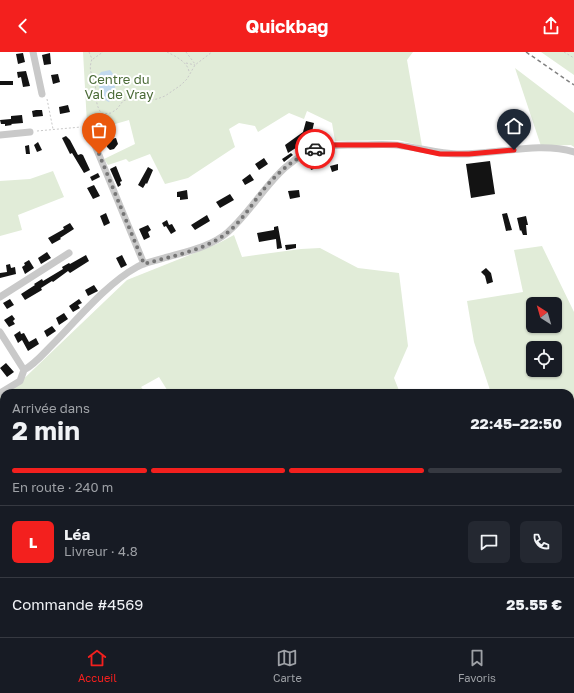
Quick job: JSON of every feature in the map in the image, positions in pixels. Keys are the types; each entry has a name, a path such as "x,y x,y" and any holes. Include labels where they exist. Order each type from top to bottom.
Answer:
{"street":[{"path":"33,52 42,94"},
{"path":"87,126 144,264"},
{"path":"0,135 30,132"},
{"path":"7,389 20,381 24,370 41,356 111,286 126,274 144,264 202,247 221,237 238,222 281,170 304,155 321,147 334,145 397,145 440,154 553,148 574,152"},
{"path":"0,297 69,253"},
{"path":"0,332 24,370"}],"path":[{"path":"89,52 92,59 90,66 95,84 96,101 102,114"},
{"path":"92,59 103,52"},
{"path":"167,52 185,63 189,68 189,73"},
{"path":"186,52 195,64"},
{"path":"30,132 93,126 102,114 111,113 118,109 123,101 132,98 150,100 165,96 181,85 187,79 195,64 212,52"},
{"path":"564,52 574,58"},
{"path":"185,63 195,64"},
{"path":"42,94 46,98 53,130"}],"green space":[{"name":"Centre du Val de Vray","path":"83,52 413,52 407,60 422,146 398,140 335,141 332,123 307,111 304,119 289,113 258,132 255,126 239,123 229,129 235,147 188,178 165,184 150,154 129,162 126,159 108,165 104,159 135,144 129,120 98,129 87,124"},
{"path":"541,52 574,52 574,75"},
{"path":"515,68 574,113 574,147 571,145 541,146"},
{"path":"53,171 64,197 18,215 22,230 0,236 0,181 30,179"},
{"path":"234,235 242,257 320,248 358,268 399,273 408,346 394,378 398,389 166,389 159,377 141,387 143,389 13,389 127,280 217,244"},
{"path":"542,246 574,312 574,389 490,389 474,342 467,301 523,292 514,250"}],"water":[{"path":"110,70 113,73 115,81 115,90 109,102 105,100 101,94 98,76 101,72"}],"building":[{"path":"23,53 25,62 18,64 16,54"},
{"path":"50,53 51,64 44,65 42,55"},
{"path":"26,71 30,86 23,87 21,77 18,78 17,72"},
{"path":"58,74 60,82 53,84 51,75"},
{"path":"0,81 13,81 13,85 0,85"},
{"path":"68,105 70,112 60,114 59,107"},
{"path":"42,110 43,116 33,117 32,111"},
{"path":"22,115 23,123 5,126 5,124 1,124 0,120 11,119 11,116"},
{"path":"306,121 314,123 309,145 302,144 288,153 285,145 303,132"},
{"path":"66,136 70,140 78,155 83,155 90,170 84,173 72,153 70,154 62,138"},
{"path":"116,138 118,144 114,149 110,150 107,147 106,140"},
{"path":"38,142 42,150 37,152 34,145"},
{"path":"29,145 30,154 26,154 25,146"},
{"path":"291,153 293,155 284,162 282,159"},
{"path":"315,155 319,167 311,170 308,158"},
{"path":"264,158 268,164 259,170 255,164"},
{"path":"490,161 495,194 471,198 466,164"},
{"path":"338,164 338,170 332,172 330,166"},
{"path":"116,166 122,181 120,182 121,185 118,187 110,169"},
{"path":"148,167 153,170 147,184 146,183 143,188 138,185"},
{"path":"98,173 100,177 92,181 90,177"},
{"path":"250,174 254,180 245,185 242,180"},
{"path":"94,185 100,196 93,199 87,188"},
{"path":"187,190 188,199 180,200 180,197 177,197 177,192"},
{"path":"299,190 300,197 290,199 288,191"},
{"path":"230,194 234,200 220,208 216,202"},
{"path":"106,213 110,223 104,226 100,216"},
{"path":"507,213 512,230 506,231 502,214"},
{"path":"207,215 210,221 195,230 191,225"},
{"path":"526,216 528,225 526,225 527,235 523,235 521,230 520,231 517,218"},
{"path":"167,220 169,225 172,224 176,231 171,234 162,223"},
{"path":"70,223 74,229 52,244 48,238 64,229 63,227"},
{"path":"148,225 151,230 148,232 150,237 144,240 139,229"},
{"path":"278,226 282,248 277,249 276,239 259,242 257,233 274,230 274,227"},
{"path":"296,244 296,248 286,250 285,245"},
{"path":"47,252 51,258 41,264 38,258"},
{"path":"86,255 89,261 70,273 68,271 53,282 52,281 41,288 42,290 25,300 21,294 42,279 43,281 63,269 62,267"},
{"path":"122,255 127,265 121,268 116,258"},
{"path":"29,260 34,268 25,274 22,267 25,265 24,263"},
{"path":"10,264 11,268 15,267 16,274 0,278 0,273 7,272 6,265"},
{"path":"486,268 491,273 493,282 487,284 485,276 481,272"},
{"path":"94,285 98,291 88,296 85,290"},
{"path":"10,299 14,305 7,309 3,303"},
{"path":"79,299 82,303 78,305 80,308 73,312 69,306"},
{"path":"64,313 68,319 59,325 56,318"},
{"path":"12,315 15,319 13,321 15,324 9,327 4,320"},
{"path":"52,326 56,331 47,337 44,331"},
{"path":"20,331 21,334 24,333 29,342 36,338 39,344 28,351 22,340 18,343 14,335"},
{"path":"6,363 14,372 7,377 0,368"}],"railway":[{"path":"526,52 574,85"}],"way so far":[{"path":"99,154 144,264 202,247 221,237 238,222 281,170 315,149"}],"route":[{"path":"315,149 334,145 397,145 440,154 469,154 514,150"}]}
